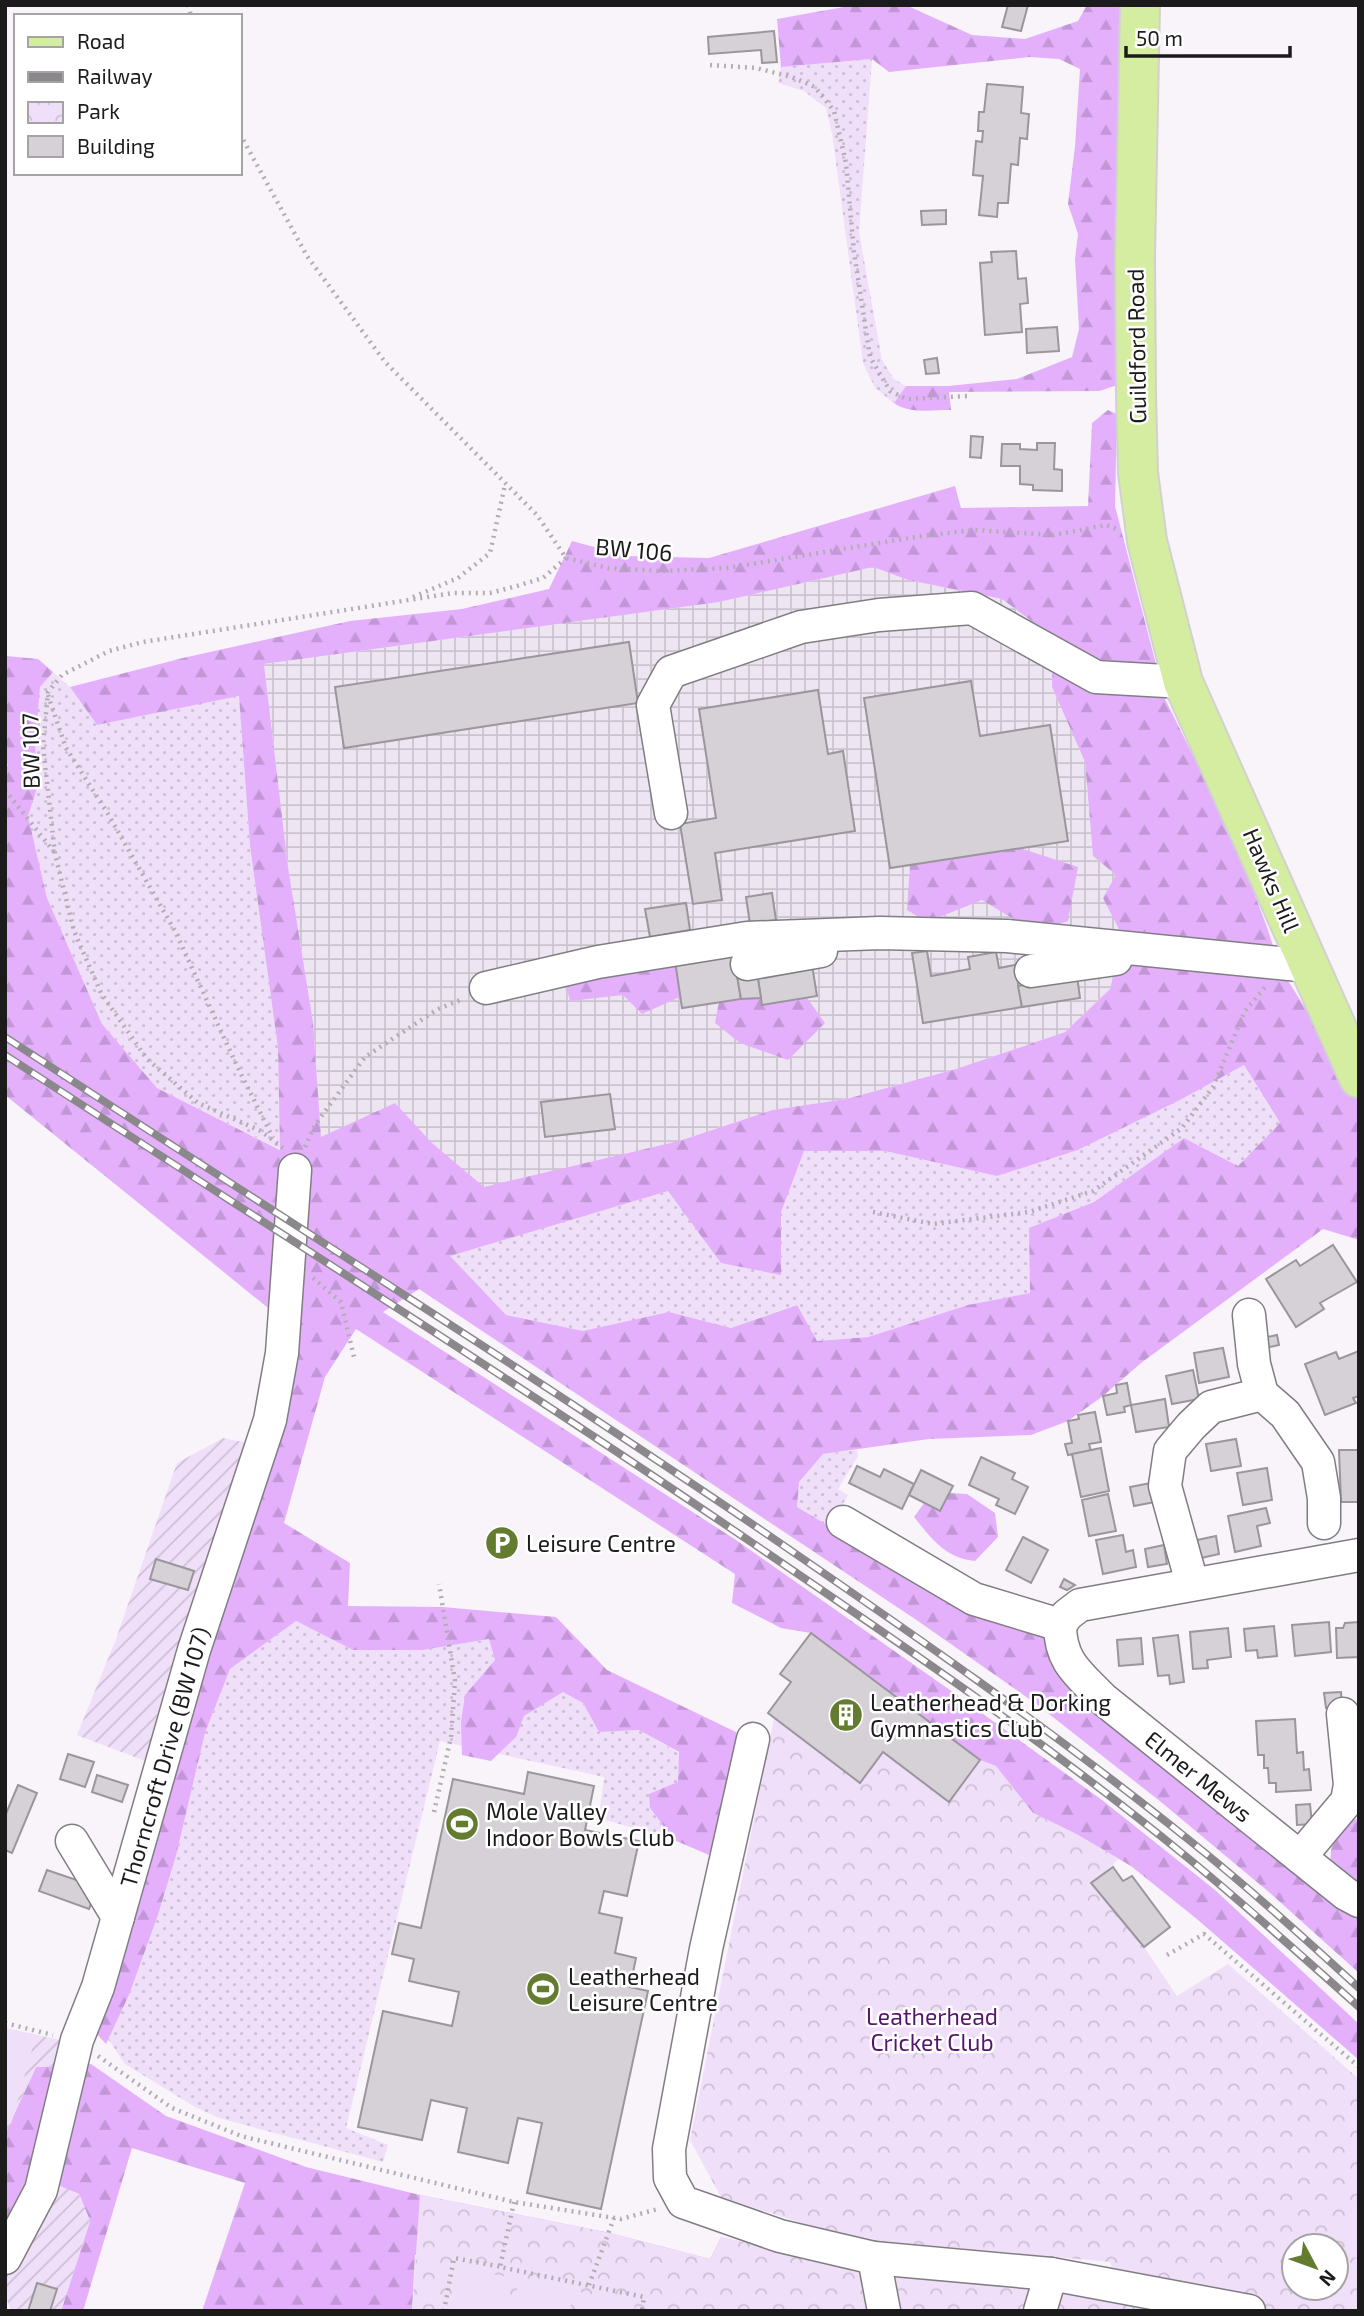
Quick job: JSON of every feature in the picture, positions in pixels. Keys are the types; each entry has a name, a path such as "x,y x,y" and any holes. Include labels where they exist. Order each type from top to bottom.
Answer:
{"main road":[{"name":"Guildford Road","path":"1140,5 1135,256 1138,473 1147,541 1183,682"},
{"name":"Hawks Hill","path":"1183,682 1359,1078"}],"street":[{"path":"671,813 653,705 671,672 801,627 879,615 972,608 1096,677 1183,682"},
{"path":"486,988 598,962 747,938 916,934 1007,936 1309,967"},
{"path":"747,964 916,934"},
{"path":"1031,971 1166,951"},
{"name":"Thorncroft Drive (BW 107)","path":"5,2258 41,2190 77,2040 98,1987 194,1650 270,1420 282,1353 294,1185"},
{"path":"1249,1315 1254,1364 1262,1394 1285,1414 1318,1462 1324,1498 1324,1523"},
{"path":"1192,1583 1165,1486 1170,1451 1211,1407 1262,1394"},
{"path":"843,1522 974,1599 1060,1625 1067,1615 1080,1605 1359,1555"},
{"name":"Elmer Mews","path":"1060,1625 1060,1644 1068,1662 1103,1699 1346,1894 1359,1901"},
{"path":"1300,1857 1346,1801 1349,1785 1343,1714"},
{"path":"753,1739 706,1949 669,2148 670,2178 683,2202 780,2236 874,2258 1051,2274 1249,2311"},
{"path":"72,1841 118,1917"},
{"path":"874,2258 884,2311"},
{"path":"1040,2311 1051,2274"}],"path":[{"path":"710,65 756,68 792,77 815,87 834,111 846,163 854,252 870,356 890,391 907,399 970,396"},
{"name":"BW 106","path":"242,138 307,256 385,362 537,515 566,558 608,568 727,568 922,536 975,530 1054,535 1106,525 1147,541"},
{"path":"403,601 458,578 490,553 505,484"},
{"name":"BW 107","path":"294,1185 288,1152 261,1131 198,1103 147,1059 101,993 74,931 55,854 43,746 48,692 62,674 110,651 143,642 453,593 490,593 543,578 566,558"},
{"path":"48,692 66,748 176,931 237,1066 275,1142"},
{"path":"5,790 55,854"},
{"path":"873,1212 933,1224 1029,1212 1093,1191 1182,1128 1213,1087 1245,1012 1271,980 1309,967"},
{"path":"294,1185 314,1125 365,1058 438,1009 486,988"},
{"path":"289,1252 341,1302 354,1357"},
{"path":"434,1812 451,1737 455,1681 439,1584"},
{"path":"1167,1955 1204,1934 1359,2067"},
{"path":"5,2023 77,2040 172,2108 241,2136 514,2202 614,2218 621,2219 683,2202"},
{"path":"503,2267 500,2267 514,2202"},
{"path":"589,2285 614,2218"},
{"path":"444,2311 454,2258 645,2297 642,2311"}],"shaded area":[{"path":"873,567 908,580 1002,599 1053,637 1052,687 1085,762 1093,856 1116,875 1123,937 1110,989 1065,1032 956,1069 846,1099 772,1110 679,1141 668,1191 449,1256 321,1138 313,1022 288,867 264,664 719,602"}],"green space":[{"path":"855,5 908,6 972,35 1025,39 1078,21 1087,5 1129,5 1120,384 1100,391 949,392 951,410 914,410 894,403 906,386 948,386 1017,379 1072,357 1079,329 1075,259 1078,234 1068,204 1080,69 1059,59 1029,57 889,72 872,59 781,67 777,19"},
{"path":"872,59 859,232 882,360 894,379 906,386 894,403 875,388 863,363 832,133 826,108 804,91 778,83 781,67"},
{"path":"1108,410 1117,414 1115,506 1165,699 1232,834 1280,968 1359,1099 1359,1240 1323,1229 1141,1363 1103,1396 1068,1421 1031,1435 929,1439 823,1454 799,1482 797,1507 980,1616 1040,1630 1060,1674 1359,1914 1359,1973 1270,1893 1161,1802 1035,1703 915,1619 419,1289 383,1312 736,1540 1102,1800 1215,1890 1359,2024 1359,2060 1198,1920 1131,1866 1033,1813 995,1766 980,1760 811,1633 781,1628 732,1603 735,1574 356,1329 325,1377 284,1523 350,1563 348,1606 443,1607 556,1617 607,1670 736,1732 739,1756 709,1855 674,1840 650,1808 649,1794 678,1782 679,1752 639,1730 599,1732 583,1703 563,1692 524,1716 516,1737 491,1761 462,1755 461,1722 465,1695 495,1660 489,1639 423,1650 353,1650 296,1621 230,1669 205,1733 176,1856 157,1918 129,1995 106,2044 94,2031 229,1573 278,1316 5,1095 5,768 8,765 5,759 5,656 38,659 53,672 40,687 35,745 38,785 28,816 47,898 102,1024 157,1088 280,1150 278,1048 250,846 239,696 97,725 70,687 183,658 350,621 462,609 549,589 572,541 627,556 709,558 955,486 961,508 1088,506 1092,423","holes":["873,567 908,580 1002,599 1053,637 1052,687 1085,762 1093,856 1116,875 1103,898 1123,937 1110,989 1065,1032 956,1069 846,1099 772,1110 679,1141 484,1187 432,1143 395,1103 321,1137 313,1022 288,867 264,664 719,602","1244,1065 1280,1123 1238,1166 1184,1138 1094,1202 1029,1228 1030,1293 968,1305 868,1337 817,1341 797,1305 731,1328 669,1312 583,1331 506,1315 450,1256 668,1191 721,1263 781,1275 781,1212 804,1151 885,1151 997,1176 1078,1150"]},
{"path":"5,656 38,659 70,687 97,725 239,696 250,846 278,1048 281,1150 157,1088 102,1024 47,898 28,816 5,796"},
{"path":"1020,848 1078,867 1068,921 1035,932 982,900 927,922 907,910 910,865"},
{"path":"675,961 680,997 642,1014 623,995 570,1001 565,981"},
{"path":"761,998 762,1005 807,998 825,1023 788,1060 740,1043 715,1023 719,1002"},
{"path":"1244,1065 1280,1124 1238,1166 1184,1138 1094,1202 1030,1228 1030,1293 968,1305 868,1337 816,1341 796,1305 731,1328 669,1312 638,1357 419,1288 449,1256 804,1151 885,1151 997,1176 1078,1150"},
{"path":"223,1438 253,1444 166,1692 145,1761 77,1735 116,1639 177,1463"},
{"path":"857,1450 858,1456 838,1489 848,1495 830,1527 797,1507 799,1482 823,1454"},
{"path":"949,1493 967,1494 995,1513 998,1537 975,1561 947,1552 914,1517 924,1503 940,1511"},
{"path":"296,1621 353,1650 423,1650 489,1639 495,1660 465,1695 524,1716 563,1692 583,1703 599,1732 639,1730 679,1753 678,1782 650,1808 674,1840 599,1818 604,1777 440,1741 346,2128 388,2145 383,2162 219,2118 195,2107 125,2064 108,2039 129,1995 157,1918 176,1856 205,1733 230,1669"},
{"name":"Leatherhead Cricket Club","path":"774,1718 860,1783 883,1752 949,1802 980,1760 996,1766 1033,1813 1119,1859 1092,1883 1144,1947 1177,1996 1228,1964 1359,2079 1359,2311 412,2311 420,2195 610,2233 710,2259 721,2237 851,2269 1070,2285 1117,2285 1110,2262 847,2238 721,2197 690,2140"},
{"path":"1359,1819 1359,1888 1330,1869 1331,1850 1339,1821"},
{"path":"5,2028 70,2042 65,2066 36,2067 5,2134"},
{"path":"5,2028 36,2035 11,2124 5,2123"},
{"path":"91,2064 166,2116 306,2167 420,2195 610,2233 710,2259 721,2237 851,2269 415,2255 412,2311 202,2311 245,2183 132,2148 83,2311 61,2311 90,2221 79,2194 58,2186 40,2212 5,2282 5,2134 36,2067"},
{"path":"58,2185 79,2194 90,2221 61,2311 11,2311 5,2295 5,2282 40,2212"},
{"path":"1359,2203 1359,2258 1350,2257 1350,2208"},
{"path":"457,2267 512,2278 505,2311 448,2311"},
{"path":"519,2280 574,2292 570,2311 513,2311"},
{"path":"580,2292 635,2303 634,2311 576,2311"}],"building":[{"path":"1008,5 1028,5 1021,31 1002,27"},
{"path":"774,31 777,62 762,63 761,50 709,54 708,37"},
{"path":"987,84 1023,87 1021,113 1029,114 1027,139 1020,138 1018,165 1011,164 1008,203 998,203 997,217 979,215 983,176 973,175 976,141 982,142 983,131 978,131 979,112 984,112"},
{"path":"946,210 946,224 922,225 921,211"},
{"path":"1016,251 1018,279 1026,278 1028,303 1020,304 1022,332 985,335 980,263 992,262 991,252"},
{"path":"1057,327 1059,351 1027,353 1026,329"},
{"path":"937,358 939,373 926,374 924,360"},
{"path":"971,436 983,437 981,458 970,457"},
{"path":"1037,443 1055,443 1054,469 1062,470 1062,491 1033,490 1033,485 1020,484 1020,466 1001,466 1002,444 1020,444 1020,449 1037,450"},
{"path":"629,642 638,703 344,748 335,687"},
{"path":"971,681 980,736 1050,725 1068,841 890,868 864,698"},
{"path":"818,690 828,754 843,751 855,831 715,853 722,900 693,904 680,824 716,818 699,709"},
{"path":"772,893 776,920 750,924 746,897"},
{"path":"686,903 690,930 650,937 645,909"},
{"path":"733,951 741,999 682,1008 675,961"},
{"path":"927,951 931,976 970,969 968,957 996,952 999,968 1015,965 1022,1007 923,1023 912,953"},
{"path":"812,965 817,996 762,1005 757,973"},
{"path":"757,973 761,998 741,999 737,976"},
{"path":"1077,976 1080,998 1022,1007 1018,986"},
{"path":"610,1094 615,1129 545,1137 541,1102"},
{"path":"1333,1245 1357,1282 1320,1303 1324,1309 1296,1327 1266,1279 1296,1260 1300,1266"},
{"path":"1277,1335 1279,1345 1265,1348 1263,1338"},
{"path":"1223,1348 1229,1377 1199,1383 1194,1353"},
{"path":"1359,1351 1359,1396 1353,1398 1356,1403 1325,1415 1305,1364 1336,1352 1339,1359"},
{"path":"1193,1370 1199,1399 1172,1404 1166,1376"},
{"path":"1127,1383 1131,1405 1124,1407 1125,1412 1107,1415 1103,1396 1117,1393 1116,1385"},
{"path":"1165,1399 1169,1427 1136,1432 1131,1405"},
{"path":"1095,1412 1101,1442 1089,1444 1091,1451 1068,1455 1065,1444 1072,1443 1068,1421 1079,1419 1078,1415"},
{"path":"1236,1439 1241,1466 1211,1471 1206,1444"},
{"path":"1101,1448 1109,1491 1081,1497 1072,1454"},
{"path":"1339,1450 1359,1450 1359,1502 1341,1502"},
{"path":"981,1457 1015,1473 1012,1479 1028,1487 1015,1514 996,1505 999,1499 969,1485"},
{"path":"857,1466 880,1477 884,1469 914,1484 902,1509 849,1483"},
{"path":"1267,1468 1272,1500 1243,1505 1237,1473"},
{"path":"921,1470 953,1486 940,1511 909,1495"},
{"path":"1151,1483 1155,1502 1134,1506 1130,1487"},
{"path":"1108,1494 1116,1531 1089,1536 1082,1500"},
{"path":"1266,1508 1270,1523 1257,1526 1261,1546 1235,1552 1228,1516"},
{"path":"1123,1535 1126,1552 1133,1550 1136,1567 1103,1574 1096,1540"},
{"path":"1216,1536 1219,1554 1201,1558 1197,1540"},
{"path":"1023,1537 1048,1550 1031,1583 1006,1570"},
{"path":"1164,1545 1167,1564 1148,1567 1145,1549"},
{"path":"156,1559 194,1571 188,1590 150,1579"},
{"path":"1064,1579 1075,1585 1067,1590 1060,1587"},
{"path":"1329,1622 1331,1652 1295,1656 1292,1625"},
{"path":"1359,1622 1359,1657 1337,1658 1336,1628 1343,1628 1345,1623"},
{"path":"1274,1626 1277,1656 1258,1658 1257,1650 1246,1651 1244,1629"},
{"path":"1228,1628 1231,1657 1207,1660 1208,1668 1193,1669 1190,1632"},
{"name":"Leatherhead & Dorking Gymnastics Club","path":"811,1633 980,1760 949,1802 883,1752 860,1783 768,1713 791,1682 780,1674"},
{"path":"1178,1635 1184,1682 1170,1684 1169,1675 1158,1676 1153,1638"},
{"path":"1141,1638 1143,1664 1119,1666 1117,1640"},
{"path":"1341,1692 1342,1706 1326,1708 1324,1693"},
{"path":"1295,1719 1297,1753 1303,1752 1304,1770 1309,1769 1311,1790 1276,1792 1276,1783 1269,1783 1268,1768 1264,1768 1264,1755 1258,1755 1256,1721"},
{"path":"68,1754 94,1762 85,1787 60,1779"},
{"name":"Leatherhead Leisure Centre","path":"528,1772 594,1786 585,1830 639,1841 627,1896 604,1891 599,1913 622,1918 615,1953 636,1958 630,1987 648,1991 601,2209 527,2193 542,2123 518,2118 508,2163 458,2152 467,2108 431,2100 422,2140 358,2127 383,2011 452,2026 459,1992 409,1981 414,1959 392,1954 399,1923 421,1928 453,1779 524,1794"},
{"path":"97,1775 128,1785 122,1802 92,1792"},
{"path":"18,1785 37,1793 12,1853 5,1850 5,1816"},
{"path":"1310,1804 1312,1824 1297,1825 1296,1805"},
{"path":"1113,1867 1123,1881 1132,1876 1170,1927 1144,1947 1091,1883"},
{"path":"47,1870 97,1887 89,1909 39,1891"},
{"path":"37,2283 57,2289 50,2311 28,2311"}],"railway":[{"path":"5,1037 571,1403 922,1641 1084,1758 1189,1840 1359,1988"},
{"path":"5,1055 566,1418 971,1694 1078,1772 1183,1854 1359,2007"}],"place":[{"name":"Leisure Centre","path":"502,1543"},
{"name":"Leatherhead & Dorking Gymnastics Club","path":"846,1715"},
{"name":"Mole Valley Indoor Bowls Club","path":"462,1824"},
{"name":"Leatherhead Leisure Centre","path":"543,1989"}]}
